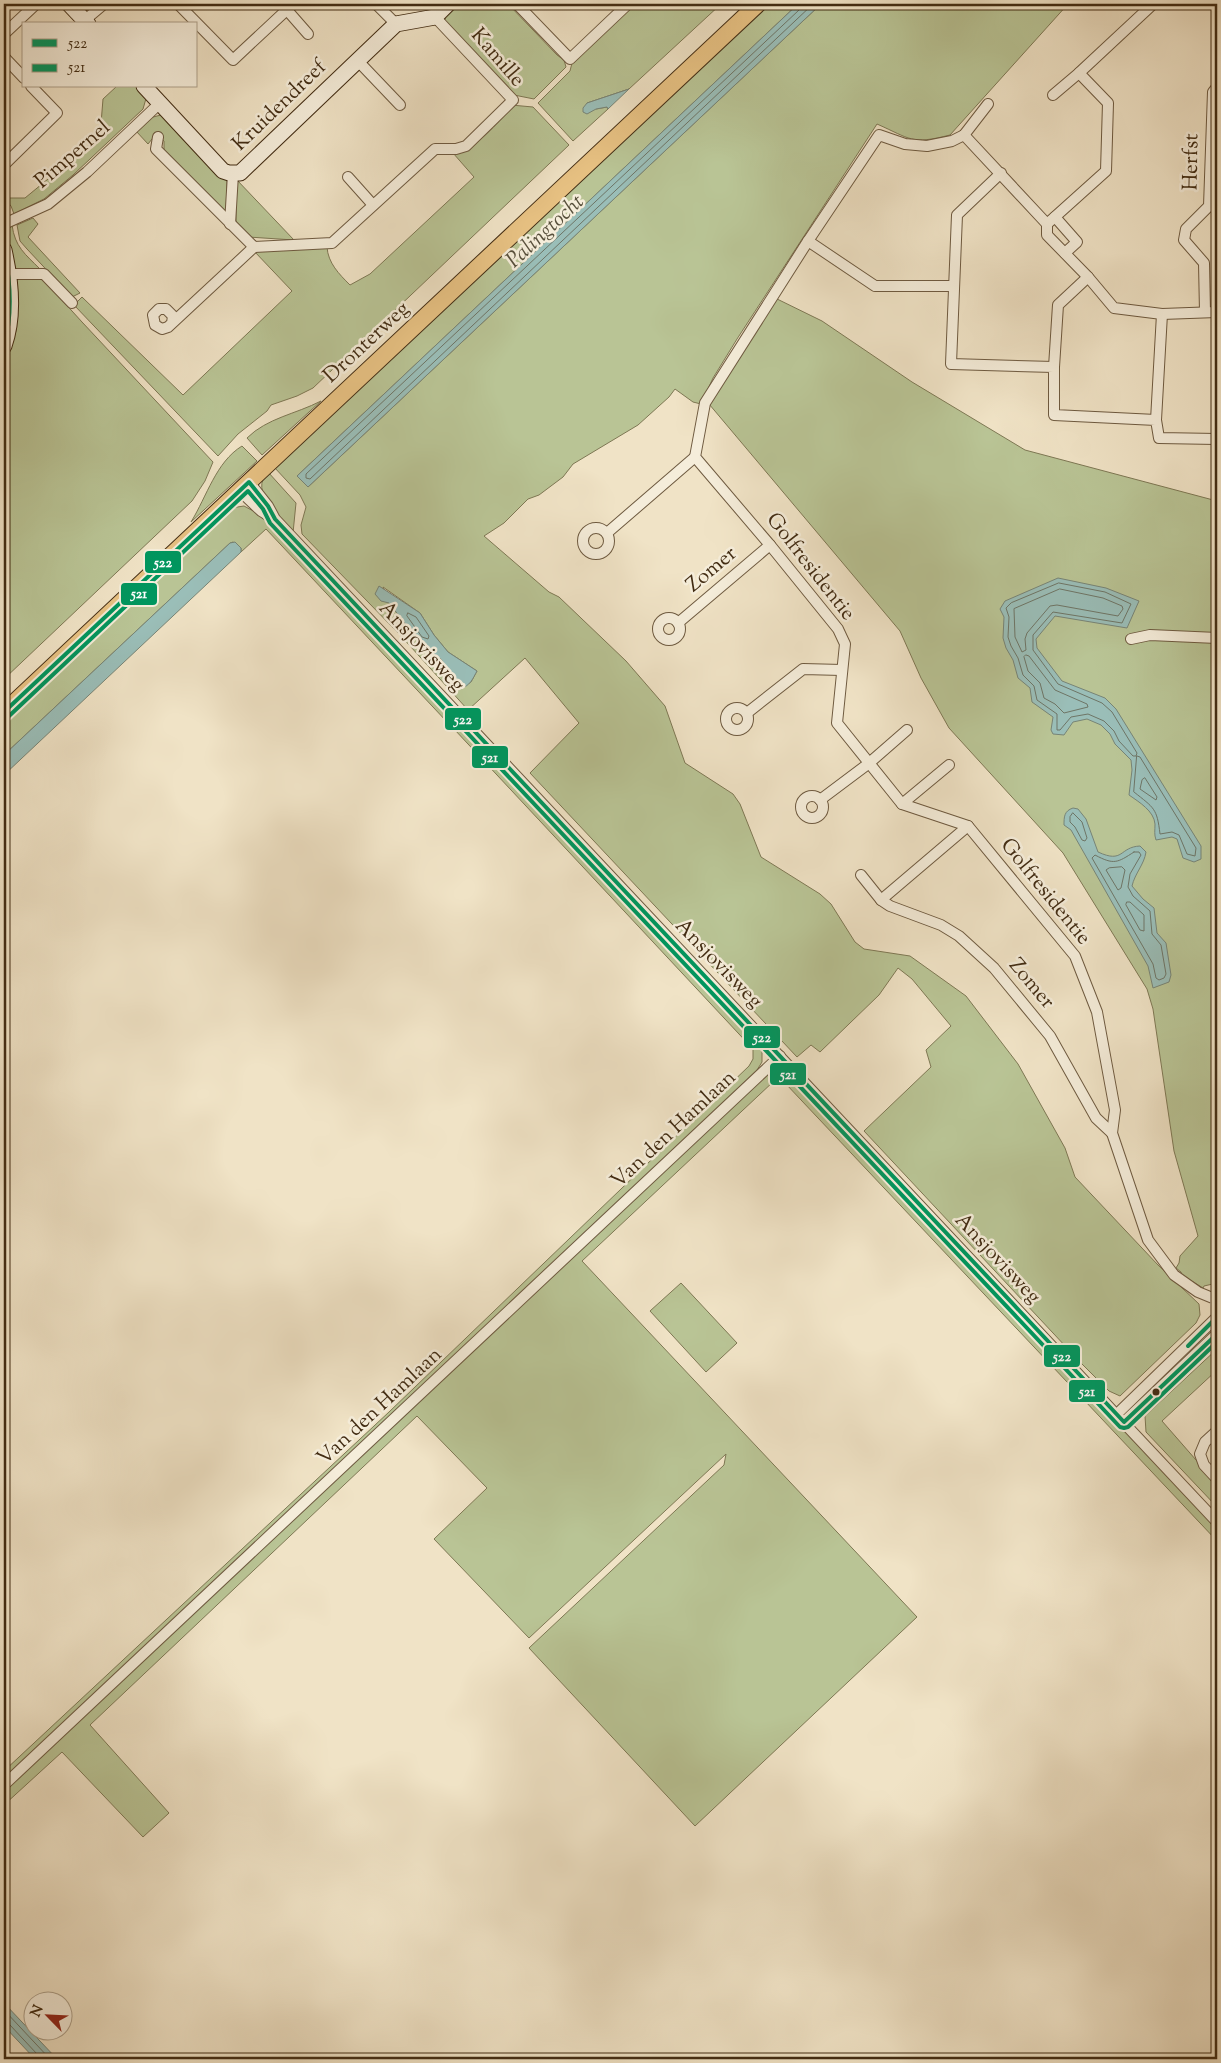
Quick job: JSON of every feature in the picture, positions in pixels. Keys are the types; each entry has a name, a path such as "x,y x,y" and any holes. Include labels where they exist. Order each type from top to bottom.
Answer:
{"main road":[{"name":"Dronterweg","path":"4,712 758,4"}],"street":[{"path":"4,34 36,4"},
{"path":"69,4 86,22 104,4"},
{"path":"178,4 196,22"},
{"path":"376,4 396,24 435,17 448,4"},
{"path":"517,4 570,58 628,4"},
{"path":"1053,95 1153,4"},
{"path":"198,24 233,60 290,7 308,34"},
{"name":"Kamille","path":"254,247 332,243 435,149 456,149 466,146 513,100 435,17"},
{"name":"Kruidendreef","path":"146,88 224,171 233,174 240,173 396,24"},
{"name":"Kruidendreef","path":"358,61 400,105"},
{"path":"5,62 22,76"},
{"path":"1079,73 1108,103 1106,172 1051,221 1047,235 1088,277 1114,308 1162,314 1217,312"},
{"name":"Herfst","path":"1205,312 1204,262 1184,240 1186,229 1209,206 1212,92 1217,87"},
{"path":"4,165 57,114 33,88"},
{"name":"Pimpernel","path":"4,224 48,204 87,172 160,103"},
{"path":"607,533 695,457 706,403 808,242 879,135 905,144 927,146 952,141 964,135 988,104"},
{"path":"964,135 1051,221 1077,242 1065,254"},
{"path":"158,137 156,149 254,247 172,323"},
{"path":"1001,173 957,215 951,364 1054,367"},
{"path":"230,224 233,174"},
{"path":"348,177 373,205"},
{"path":"808,242 875,286 954,286"},
{"path":"4,250 10,274 11,299 10,318 4,346"},
{"path":"10,274 44,274 72,303"},
{"path":"1088,277 1058,305 1054,367 1054,415 1156,420"},
{"path":"1162,314 1156,420 1159,438 1217,439"},
{"name":"Golfresidentie","path":"695,457 838,629 845,644 837,724 902,804"},
{"name":"Ansjovisweg","path":"244,487 268,506 275,519 1217,1522"},
{"name":"Zomer","path":"678,623 770,545"},
{"path":"1131,639 1150,635 1217,638"},
{"path":"747,713 803,669 842,670"},
{"path":"820,800 868,764 907,730"},
{"path":"902,804 949,765"},
{"path":"902,804 968,826"},
{"path":"881,900 968,826"},
{"name":"Golfresidentie","path":"968,826 1075,956 1097,1012 1116,1110 1112,1133 1148,1240 1174,1275 1198,1292 1216,1296"},
{"name":"Zomer","path":"861,875 881,900 890,906 941,925 959,936 994,968 1050,1036 1096,1118 1112,1133"},
{"name":"Van den Hamlaan","path":"4,1785 780,1056"},
{"path":"1117,1414 1217,1318 1214,1309 1216,1296"},
{"path":"1124,1422 1217,1334"},
{"path":"1217,1431 1205,1442 1200,1454 1204,1465 1217,1479"}],"green space":[{"path":"455,4 508,4 564,60 566,67 534,99 514,95 444,22 448,10"},
{"path":"635,4 721,4 629,89 587,103 596,109 607,107 608,109 573,141 538,103 570,71 572,63"},
{"path":"766,4 798,4 297,476 308,487 821,4 1068,4 950,135 927,140 912,139 877,124 737,339 713,378 701,404 693,402 675,389 669,397 638,425 573,464 563,477 539,495 528,499 504,523 484,536 549,592 559,597 626,661 665,706 685,763 733,794 740,804 761,857 820,894 831,904 855,942 864,949 910,956 966,996 1018,1064 1065,1148 1075,1177 1158,1265 1199,1304 1200,1315 1196,1323 1120,1396 1109,1391 864,1131 931,1067 926,1050 951,1026 912,979 898,968 879,995 820,1052 811,1045 797,1057 530,773 579,723 525,658 468,710 401,636 302,534 301,525 306,507 300,495 274,467","holes":["383,587 420,613 448,652 477,671 471,682 460,688 441,659 431,653 418,640 389,603"]},
{"path":"115,88 141,88 147,95 143,109 73,175 44,199 14,214 11,206 4,198 25,198 100,136 103,99"},
{"path":"511,105 533,107 569,145 313,388 271,405 267,411 238,434 218,456 74,305 82,297 183,395 292,291 254,251 327,247 332,263 350,285 370,274 474,177 453,153 477,142 509,111"},
{"path":"165,114 227,178 226,215 164,152 164,141 156,134 148,144 136,131 149,118"},
{"path":"236,179 294,240 248,237 236,225"},
{"path":"33,218 38,224 28,237 80,293 72,297 20,241 17,225"},
{"path":"10,225 12,225 18,245 40,269 36,272 14,269 6,235"},
{"path":"14,278 42,278 213,462 205,481 192,501 4,679 4,365 16,331"},
{"path":"773,297 822,321 912,382 1025,450 1217,501 1217,1283 1204,1286 1203,1288 1182,1275 1176,1268 1180,1256 1198,1236 1174,1151 1153,1009 1147,989 1063,853 949,728 921,678 900,631 709,404"},
{"path":"321,401 262,455 247,438 273,421"},
{"path":"242,446 257,461 191,522 225,461"},
{"path":"268,472 296,503 293,533 268,504 264,496 263,479"},
{"path":"244,506 257,513 309,562 454,717 448,723 266,529 241,552 241,548 233,542 230,543 4,755 4,721 231,508"},
{"path":"460,723 762,1044 762,1062 757,1070 696,1130 4,1782 4,1771 389,1412 749,1066 753,1059 753,1049 454,729"},
{"path":"772,1070 783,1070 791,1074 1217,1527 1217,1541 785,1083 774,1081 582,1261 917,1617 695,1826 529,1648 724,1465 726,1454 529,1638 434,1539 487,1488 417,1416 90,1725 169,1813 143,1837 62,1752 4,1805 4,1791"},
{"path":"681,1283 737,1343 706,1372 650,1311"},
{"path":"1217,1349 1217,1370 1162,1421 1217,1484 1217,1507 1146,1432 1145,1416"}],"water":[{"path":"798,4 821,4 308,487 297,476"},
{"path":"629,89 608,109 607,107 596,109 587,114 583,112 583,108 587,103"},
{"path":"235,542 241,548 241,552 4,775 4,755 230,543"},
{"path":"1058,578 1106,588 1139,601 1127,628 1055,616 1036,639 1037,648 1062,681 1105,698 1116,709 1201,846 1201,859 1194,862 1183,858 1177,839 1172,837 1156,840 1155,824 1152,815 1129,795 1132,770 1131,760 1115,744 1110,734 1101,725 1087,719 1073,722 1064,735 1053,734 1051,730 1053,717 1032,702 1030,688 1018,678 1013,660 1003,638 1004,617 1000,609 1005,601"},
{"path":"379,586 420,613 448,652 477,671 469,684 460,688 441,659 431,653 418,640 389,603 381,601 375,594"},
{"path":"1073,808 1078,809 1086,819 1098,852 1117,856 1128,849 1140,846 1146,852 1132,886 1154,908 1157,933 1166,943 1171,975 1169,982 1153,988 1148,966 1071,830 1064,825 1066,813"},
{"path":"4,2003 22,2022 22,2040 39,2040 57,2059 35,2059 4,2026"}],"transit line":[{"name":"522","path":"4,250 10,298 9,322 4,346"},
{"name":"522","path":"4,712 249,482 268,506 275,519 1124,1422 1217,1334"},
{"name":"521","path":"8,717 248,491 263,509 270,523 1120,1427 1128,1427 1217,1342"},
{"name":"522","path":"1188,1346 1217,1317 1214,1304 1217,1293"}],"water label":[{"name":"Palingtocht","path":"546,232"}]}
